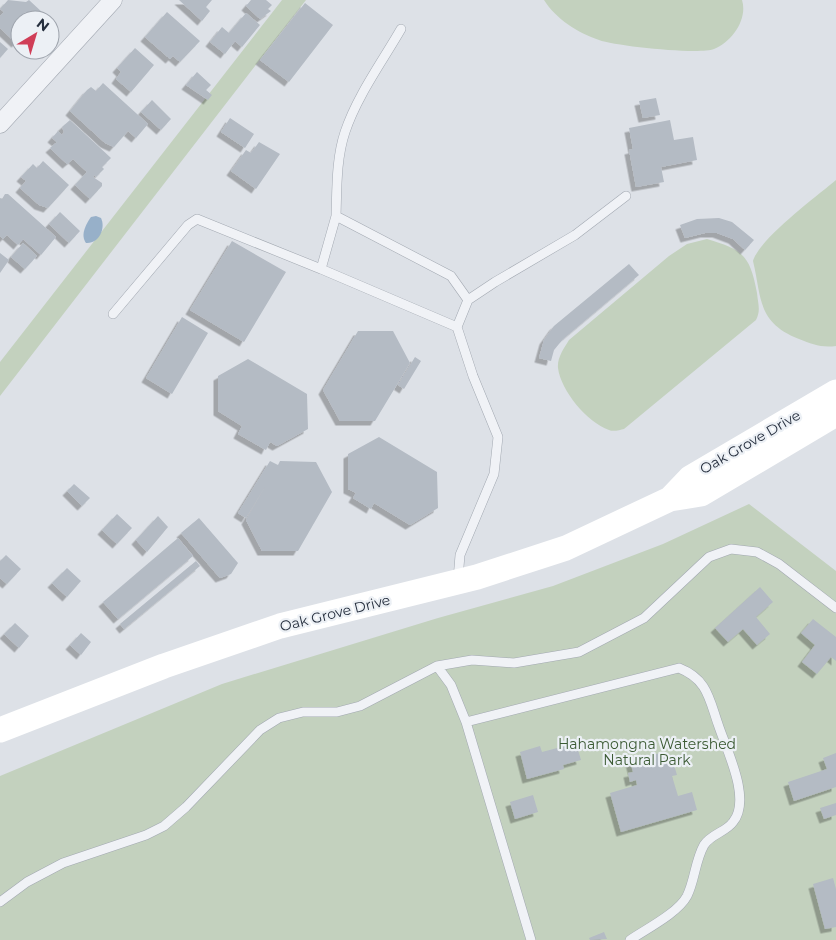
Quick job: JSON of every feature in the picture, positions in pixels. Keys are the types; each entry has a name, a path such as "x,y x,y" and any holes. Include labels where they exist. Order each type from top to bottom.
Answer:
{"street":[{"path":"0,124 113,0"},
{"name":"Oak Grove Drive","path":"670,499 690,478 836,392"},
{"name":"Oak Grove Drive","path":"0,730 164,666 280,626 458,582 566,548 670,499 701,494 836,414"}],"lane":[{"path":"321,269 336,216 338,166 344,133 370,82 402,29"},
{"path":"458,582 460,555 494,474 498,437 473,376 457,327 468,300 575,235 626,196"},
{"path":"336,216 451,276 468,300"},
{"path":"113,314 188,225 197,218 457,327"},
{"path":"0,902 28,882 63,864 146,835 164,826 186,807 260,730 279,718 303,712 337,712 360,706 437,666 472,660 514,663 579,652 644,618 709,557 731,549 757,552 779,564 836,608"},
{"path":"437,666 451,685 466,722 531,940"},
{"path":"466,722 679,668 695,674 706,691 741,791 737,817 731,825 718,832 704,844 686,896 675,909 630,940"}],"green space":[{"path":"282,0 306,0 0,396 0,362"},
{"path":"544,0 742,0 743,15 737,29 727,41 714,49 692,51 657,49 622,45 591,37 561,19"},
{"path":"836,180 836,346 826,346 799,339 785,332 768,317 760,298 753,261 757,252 777,230"},
{"path":"707,239 737,251 748,263 757,293 759,310 756,320 624,429 612,431 601,426 576,405 564,386 558,368 563,350 569,340 669,256 687,244"},
{"name":"Hahamongna Watershed Natural Park","path":"749,504 836,571 836,940 0,940 0,776 222,684 438,618 553,586 663,544"}],"water":[{"path":"91,217 101,218 102,231 95,241 86,243 84,233 86,226"}],"building":[{"path":"8,0 26,2 29,0 40,10 10,10 10,37 0,28 0,16 4,12 0,9"},
{"path":"179,0 212,0 206,7 210,11 202,21"},
{"path":"251,0 266,0 272,5 268,9 271,11 260,19 246,6"},
{"path":"305,3 333,25 289,82 260,60"},
{"path":"167,12 200,41 180,62 173,56 170,59 145,37"},
{"path":"246,13 260,25 242,47 235,41 225,54 210,42 222,27 229,33"},
{"path":"0,42 8,49 0,58"},
{"path":"135,48 154,65 131,92 116,79 121,72 117,68"},
{"path":"197,72 211,85 206,90 212,95 208,100 186,85"},
{"path":"103,83 148,124 136,138 128,131 114,147 105,143 70,111 87,90 91,87 96,91"},
{"path":"656,98 660,115 643,118 639,101"},
{"path":"152,100 171,119 161,130 141,112"},
{"path":"230,118 254,134 245,148 221,132"},
{"path":"70,120 111,158 102,167 104,169 96,177 95,175 93,177 102,183 102,186 90,199 75,185 87,172 73,159 67,164 50,148 57,142 52,138 58,131 62,135 64,132 62,127"},
{"path":"670,120 674,140 693,137 697,160 661,167 664,182 636,187 629,150 633,149 629,128"},
{"path":"259,142 280,154 256,189 231,171 246,150 251,153"},
{"path":"43,161 69,185 48,208 39,205 20,188 26,181 21,177 33,164 37,168"},
{"path":"5,194 8,194 56,237 41,255 23,239 18,245 7,235 3,239 0,236 0,198 2,199"},
{"path":"60,212 80,231 69,243 49,224"},
{"path":"719,218 732,222 754,240 745,250 733,239 717,233 705,233 685,238 680,225 697,219"},
{"path":"232,241 286,272 244,342 190,310"},
{"path":"23,243 37,256 25,269 11,257"},
{"path":"0,253 9,260 0,273"},
{"path":"629,264 639,275 563,339 554,350 551,361 539,358 544,340 554,326"},
{"path":"182,317 208,333 172,394 146,378"},
{"path":"358,331 393,331 410,363 375,421 340,421 323,390"},
{"path":"415,357 421,361 404,389 398,385"},
{"path":"248,359 307,394 308,429 277,446 270,442 266,450 238,434 242,426 218,411 218,376"},
{"path":"379,437 437,472 438,508 410,525 374,503 371,509 353,498 356,493 348,489 348,454"},
{"path":"270,461 278,465 280,461 316,462 332,492 298,551 262,551 246,520 266,485 246,518 238,513"},
{"path":"74,484 90,498 82,506 67,491"},
{"path":"117,514 132,528 117,544 102,530"},
{"path":"158,516 168,527 147,552 136,540"},
{"path":"199,518 238,563 231,574 220,578 181,533"},
{"path":"178,538 193,556 118,619 103,602"},
{"path":"6,555 21,569 7,584 0,578 0,561"},
{"path":"196,561 200,566 124,629 120,624"},
{"path":"67,568 81,581 67,597 52,583"},
{"path":"760,587 773,602 756,617 770,634 757,645 743,629 728,642 715,628"},
{"path":"813,619 836,637 836,661 831,657 817,674 802,662 815,645 801,633"},
{"path":"15,623 29,636 19,648 4,634"},
{"path":"81,633 91,642 81,655 70,645"},
{"path":"576,743 581,760 563,765 564,769 527,779 520,752 540,746 542,752"},
{"path":"660,753 661,759 671,755 677,775 672,776 678,796 692,792 697,810 621,832 610,793 637,785 636,780 630,782 628,773 633,772 630,761"},
{"path":"836,753 836,787 794,801 788,782 827,769 823,758"},
{"path":"533,795 538,812 515,819 510,802"},
{"path":"836,803 836,815 824,819 820,808"},
{"path":"833,878 836,889 836,927 825,929 813,884"},
{"path":"604,932 607,939 590,940 589,938"}]}
